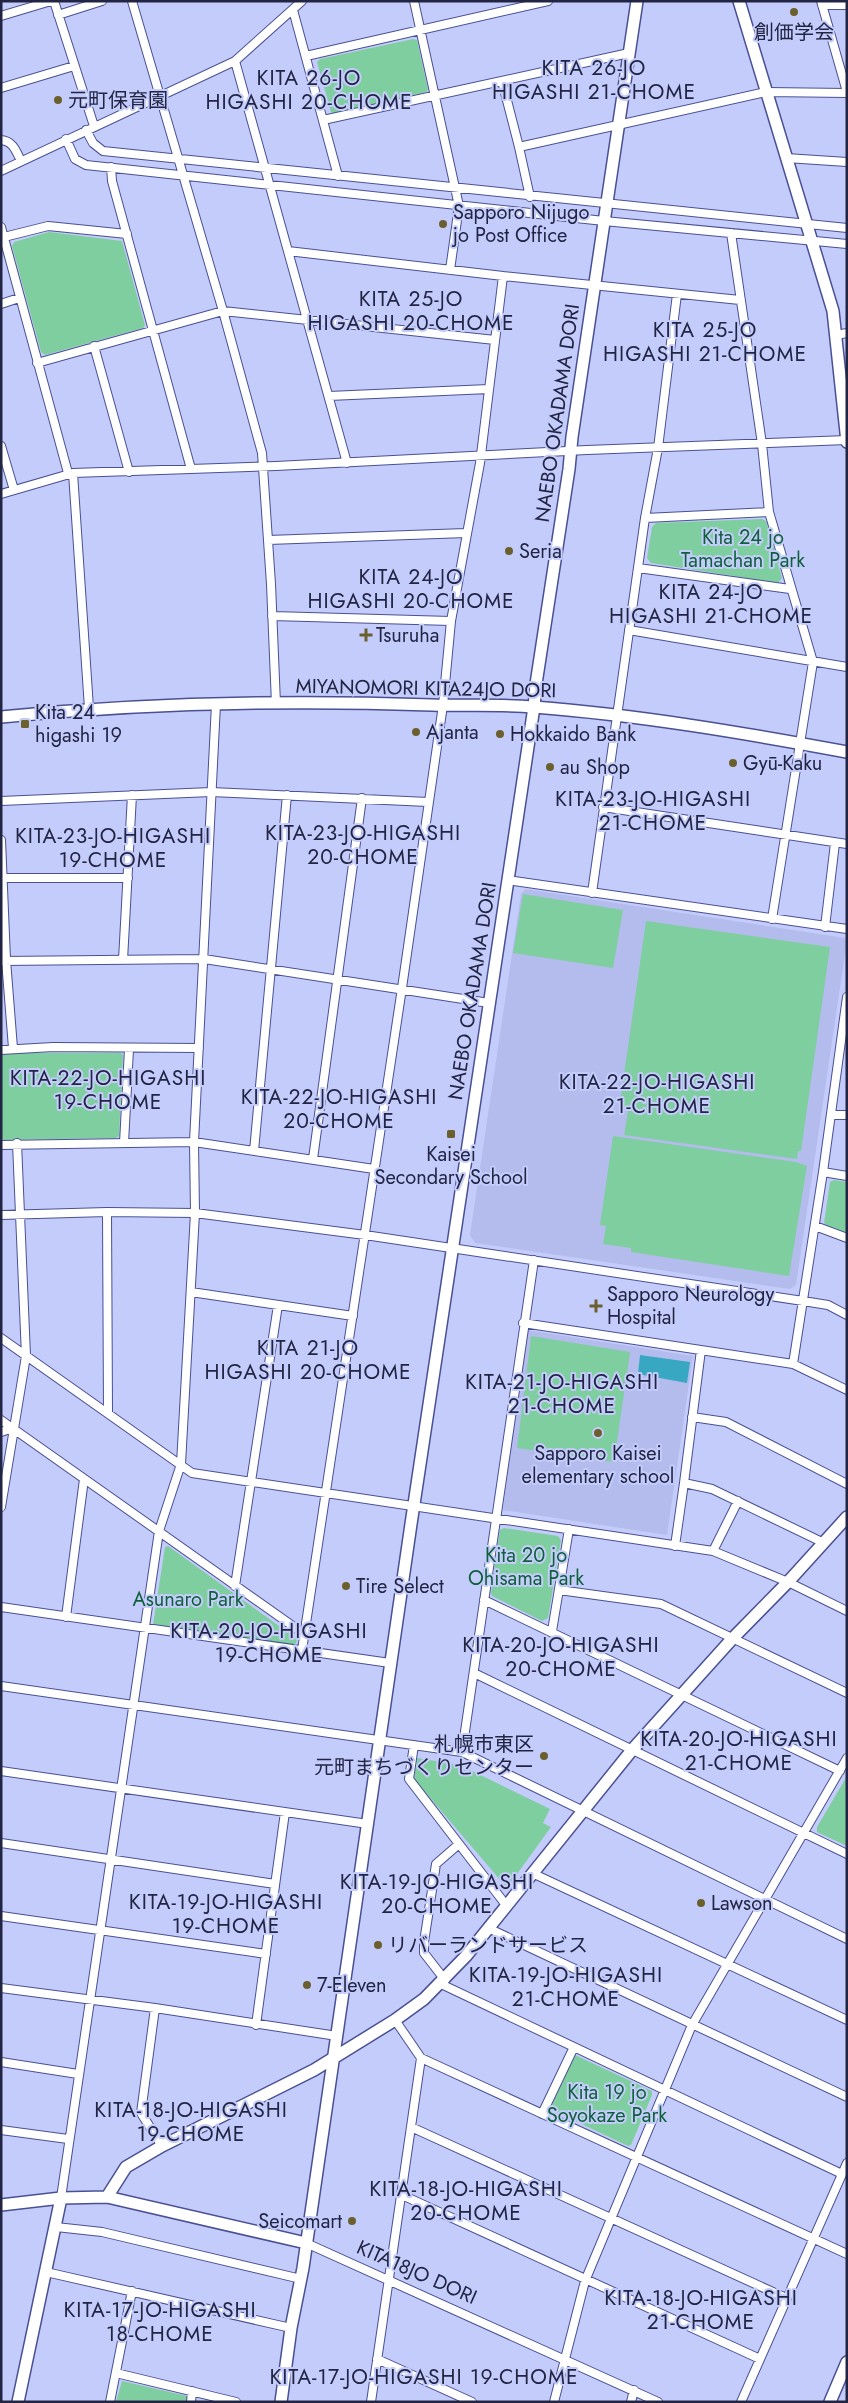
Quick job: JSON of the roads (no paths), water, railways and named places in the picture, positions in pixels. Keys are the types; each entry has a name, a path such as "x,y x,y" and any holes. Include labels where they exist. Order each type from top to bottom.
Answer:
{"street":[{"path":"1,16 52,1 58,14 74,66 93,143 103,151 606,205 847,228"},
{"path":"58,14 102,1"},
{"path":"132,1 223,311 262,453 276,704"},
{"path":"1,171 66,139 235,62 302,1"},
{"path":"414,1 459,206 450,270"},
{"path":"306,56 548,1"},
{"name":"NAEBO OKADAMA DORI","path":"281,2402 291,2328 301,2279 390,1663 572,452 594,286 636,1"},
{"path":"1,494 70,473 264,467 847,441 841,334 805,224 739,1"},
{"path":"519,147 766,92 847,93 821,3 847,5"},
{"path":"293,10 338,176"},
{"path":"323,120 629,53"},
{"path":"235,62 347,463"},
{"path":"1,88 74,66"},
{"path":"502,82 530,197"},
{"path":"66,139 75,160 86,165 459,206 847,244"},
{"path":"1,140 8,141 14,147 21,161"},
{"path":"786,158 847,162"},
{"path":"111,167 112,181 191,469"},
{"path":"4,237 48,226 127,234"},
{"path":"1,227 37,363 70,473 89,708"},
{"path":"731,232 762,444 769,512 790,589 814,662 799,744 787,834 772,919"},
{"path":"288,251 594,286 740,300"},
{"path":"302,1650 366,1235 374,1169 443,705 451,621 481,456 503,276"},
{"path":"592,893 645,518 658,448 677,294"},
{"path":"1,304 19,298"},
{"path":"37,363 223,311 494,340"},
{"path":"94,346 129,472"},
{"path":"329,396 489,389"},
{"path":"1,446 14,490"},
{"path":"645,518 769,512"},
{"path":"268,540 466,533"},
{"path":"638,568 790,589"},
{"path":"272,616 451,621"},
{"path":"629,630 847,667"},
{"name":"MIYANOMORI KITA24JO DORI","path":"1,717 89,708 216,704 363,702 534,707 618,715 847,752"},
{"path":"18,2402 61,2198 120,1788 135,1706 159,1531 181,1464 195,1213 194,1142 216,704"},
{"path":"1,801 211,792 428,802"},
{"path":"254,1151 287,795"},
{"path":"123,960 132,796"},
{"path":"313,1159 362,798"},
{"path":"604,807 847,844"},
{"path":"1,840 4,961 13,1048"},
{"path":"825,927 835,842"},
{"path":"2,878 128,878"},
{"path":"507,880 825,927 847,928"},
{"path":"4,961 204,959 402,988 489,1003"},
{"path":"793,1364 831,1115 843,1061 847,997"},
{"path":"1,1050 13,1048 200,1048"},
{"path":"124,1143 129,1048"},
{"path":"831,1115 847,1115"},
{"path":"1,1145 17,1143 194,1142 374,1169"},
{"path":"1,1507 26,1356 17,1143"},
{"path":"823,1172 847,1176"},
{"path":"107,1212 108,1412"},
{"path":"1,1215 107,1212 195,1213 366,1235 803,1301 828,1305 847,1315"},
{"path":"814,1226 847,1238"},
{"path":"462,1752 523,1323 534,1260"},
{"path":"191,1292 353,1316"},
{"path":"235,1586 278,1305"},
{"path":"523,1323 793,1364 847,1390"},
{"path":"1,1338 192,1473 252,1480 713,1551 788,1582 847,1610"},
{"path":"675,1546 701,1350"},
{"path":"692,1417 726,1422 847,1484"},
{"path":"1,1420 304,1634"},
{"path":"1,1432 13,1428"},
{"path":"66,1616 84,1479"},
{"path":"684,1483 712,1489 824,1543"},
{"path":"713,1551 738,1502"},
{"path":"107,2197 126,2167 162,2146 314,2070 395,2020 443,1982 632,1750 732,1639 788,1582 846,1518"},
{"path":"552,1632 569,1529"},
{"path":"559,1590 660,1604 847,1693"},
{"path":"484,1600 840,1771"},
{"path":"1,1607 390,1663"},
{"path":"474,1673 847,1854"},
{"path":"1,1686 462,1752 847,1938"},
{"path":"414,1745 409,1779 506,1905"},
{"path":"554,2402 585,2280 692,2025 847,1758"},
{"path":"1,1771 368,1824"},
{"path":"256,2025 285,1812"},
{"path":"1,1843 276,1884"},
{"path":"459,1844 436,1864 424,1942 424,1953 443,1982 574,2047 842,2174"},
{"path":"532,1873 847,2020"},
{"path":"1,1916 266,1954"},
{"path":"488,1928 847,2097"},
{"path":"1,1988 155,2008 337,2036"},
{"path":"155,2008 141,2113 162,2146"},
{"path":"395,2020 421,2058 847,2254"},
{"path":"542,2114 574,2047"},
{"path":"371,2402 421,2058"},
{"path":"1,2062 78,2074"},
{"path":"412,2127 786,2298"},
{"path":"1,2130 68,2140"},
{"path":"741,2402 847,2163"},
{"path":"402,2195 760,2359"},
{"name":"KITA18JO DORI","path":"1,2205 61,2198 107,2197 306,2243 658,2402"},
{"path":"56,2227 102,2232 301,2279"},
{"path":"46,2272 291,2328"},
{"path":"110,2402 132,2292"},
{"path":"377,2360 472,2402"},
{"path":"830,2402 847,2362"},
{"path":"116,2373 236,2402"},
{"path":"631,2402 634,2390"},
{"path":"191,2402 192,2391"}],"place":[{"name":"創価学会","path":"794,12"},
{"name":"元町保育園","path":"58,100"},
{"name":"Sapporo Nijugo jo Post Office","path":"443,224"},
{"name":"Seria","path":"509,551"},
{"name":"Tsuruha","path":"366,635"},
{"name":"Kita 24 higashi 19","path":"25,724"},
{"name":"Ajanta","path":"416,732"},
{"name":"Hokkaido Bank","path":"500,734"},
{"name":"Gyū-Kaku","path":"733,763"},
{"name":"au Shop","path":"550,767"},
{"name":"Kaisei Secondary School","path":"451,1134"},
{"name":"Sapporo Neurology Hospital","path":"596,1306"},
{"name":"Sapporo Kaisei elementary school","path":"598,1433"},
{"name":"Tire Select","path":"346,1586"},
{"name":"札幌市東区 元町まちづくりセンター","path":"544,1756"},
{"name":"Lawson","path":"701,1903"},
{"name":"リバーランドサービス","path":"378,1945"},
{"name":"7-Eleven","path":"307,1985"},
{"name":"Seicomart","path":"352,2221"}],"district":[{"name":"KITA 26-JO HIGASHI 21-CHOME","path":"594,80"},
{"name":"KITA 26-JO HIGASHI 20-CHOME","path":"309,90"},
{"name":"KITA 25-JO HIGASHI 20-CHOME","path":"411,311"},
{"name":"KITA 25-JO HIGASHI 21-CHOME","path":"705,342"},
{"name":"KITA 24-JO HIGASHI 20-CHOME","path":"411,589"},
{"name":"KITA 24-JO HIGASHI 21-CHOME","path":"711,604"},
{"name":"KITA-23-JO-HIGASHI 21-CHOME","path":"653,811"},
{"name":"KITA-23-JO-HIGASHI 20-CHOME","path":"363,845"},
{"name":"KITA-23-JO-HIGASHI 19-CHOME","path":"113,848"},
{"name":"KITA-22-JO-HIGASHI 19-CHOME","path":"108,1090"},
{"name":"KITA-22-JO-HIGASHI 21-CHOME","path":"657,1094"},
{"name":"KITA-22-JO-HIGASHI 20-CHOME","path":"339,1109"},
{"name":"KITA 21-JO HIGASHI 20-CHOME","path":"308,1360"},
{"name":"KITA-21-JO-HIGASHI 21-CHOME","path":"562,1394"},
{"name":"KITA-20-JO-HIGASHI 19-CHOME","path":"269,1643"},
{"name":"KITA-20-JO-HIGASHI 20-CHOME","path":"561,1657"},
{"name":"KITA-20-JO-HIGASHI 21-CHOME","path":"739,1751"},
{"name":"KITA-19-JO-HIGASHI 20-CHOME","path":"437,1894"},
{"name":"KITA-19-JO-HIGASHI 19-CHOME","path":"226,1914"},
{"name":"KITA-19-JO-HIGASHI 21-CHOME","path":"566,1987"},
{"name":"KITA-18-JO-HIGASHI 19-CHOME","path":"191,2122"},
{"name":"KITA-18-JO-HIGASHI 20-CHOME","path":"466,2201"},
{"name":"KITA-18-JO-HIGASHI 21-CHOME","path":"701,2310"},
{"name":"KITA-17-JO-HIGASHI 18-CHOME","path":"160,2322"},
{"name":"KITA-17-JO-HIGASHI 19-CHOME","path":"424,2377"}],"park label":[{"name":"Kita 24 jo Tamachan Park","path":"743,548"},
{"name":"Kita 20 jo Ohisama Park","path":"526,1566"},
{"name":"Asunaro Park","path":"188,1599"},
{"name":"Kita 19 jo Soyokaze Park","path":"607,2104"}]}
